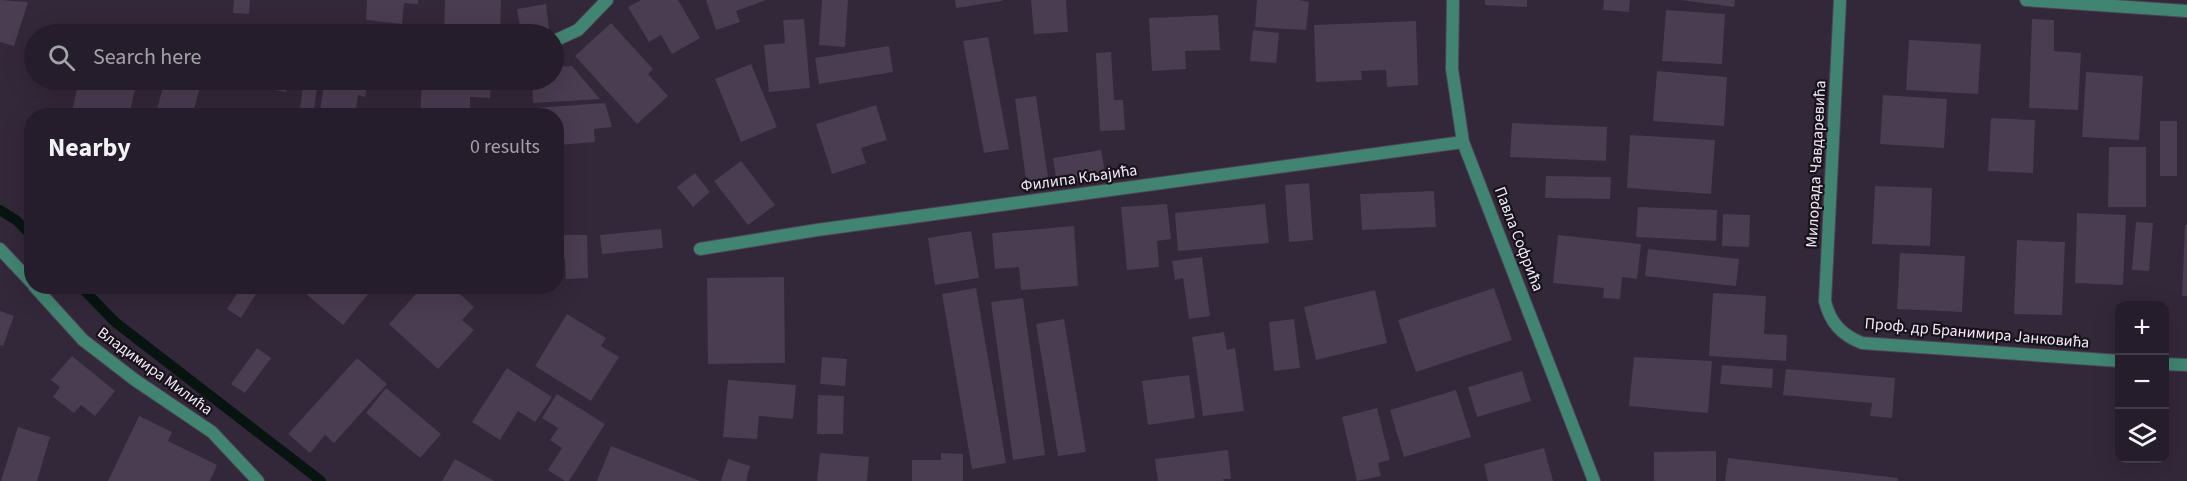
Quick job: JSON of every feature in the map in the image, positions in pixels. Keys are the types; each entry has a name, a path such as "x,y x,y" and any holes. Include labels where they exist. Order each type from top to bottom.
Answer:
{"street":[{"path":"564,36 578,30 607,0"},
{"name":"Павла Софрића","path":"1453,0 1452,69 1463,142 1594,481"},
{"name":"Милорада Чавдаревића","path":"1837,327 1828,314 1826,301 1840,0"},
{"path":"2026,0 2187,11"},
{"name":"Филипа Кљајића","path":"700,249 817,230 1463,142"},
{"name":"Владимира Милића","path":"0,249 24,275"},
{"name":"Владимира Милића","path":"41,294 83,340 135,380 212,432 258,481"},
{"name":"Проф. др Бранимира Јанковића","path":"1837,327 1846,336 1862,343 2115,361"},
{"path":"2169,364 2187,365"}],"building":[{"path":"0,0 28,2 14,46 0,42"},
{"path":"234,0 250,0 249,14 233,13"},
{"path":"367,0 418,0 418,4 404,3 402,24 366,20"},
{"path":"445,0 501,0 500,24 444,24"},
{"path":"641,0 678,0 700,38 672,54 661,35 649,42 628,7"},
{"path":"706,0 766,0 736,11 740,22 716,30"},
{"path":"822,0 848,0 845,47 819,45"},
{"path":"955,0 1002,0 1002,1 956,8"},
{"path":"1031,0 1066,0 1068,32 1034,34"},
{"path":"1257,0 1309,2 1306,30 1255,27"},
{"path":"1485,0 1527,0 1527,7 1485,5"},
{"path":"1604,0 1630,0 1629,12 1603,10"},
{"path":"1680,0 1735,0 1734,7"},
{"path":"546,4 548,24 520,24 517,9"},
{"path":"1666,10 1725,14 1722,64 1662,61"},
{"path":"1218,15 1220,50 1185,51 1186,69 1152,71 1149,18"},
{"path":"804,19 810,88 769,92 764,45 785,43 783,20"},
{"path":"2032,19 2054,20 2054,51 2081,53 2078,110 2029,108"},
{"path":"1416,21 1418,85 1387,87 1386,70 1361,71 1362,80 1316,82 1314,25"},
{"path":"611,23 653,69 648,74 668,96 637,124 575,56"},
{"path":"1253,30 1279,33 1276,63 1250,61"},
{"path":"988,37 1009,149 984,153 963,41"},
{"path":"1909,40 1981,44 1978,94 1906,90"},
{"path":"889,46 893,72 819,84 815,58"},
{"path":"1111,52 1114,100 1123,100 1125,130 1100,131 1096,53"},
{"path":"751,64 777,127 741,142 715,79"},
{"path":"564,66 572,66 600,99 533,103 532,90 564,90"},
{"path":"1657,71 1727,77 1724,126 1653,121"},
{"path":"2086,72 2143,76 2139,140 2082,137"},
{"path":"77,90 135,90 131,108 73,108"},
{"path":"162,90 199,90 194,108 157,108"},
{"path":"303,90 317,90 314,108 300,108"},
{"path":"323,90 366,90 365,97 358,95 356,108 320,108"},
{"path":"421,90 490,90 490,98 470,97 470,108 420,108"},
{"path":"1883,95 1947,99 1944,148 1880,144"},
{"path":"1036,96 1049,184 1027,187 1015,99"},
{"path":"605,103 612,127 594,129 595,142 564,145 564,108 535,108"},
{"path":"876,105 887,140 861,148 866,163 832,174 816,124"},
{"path":"1991,118 2035,120 2033,173 1988,171"},
{"path":"2160,121 2177,121 2177,176 2160,176"},
{"path":"1512,123 1607,127 1606,161 1510,157"},
{"path":"1630,135 1715,140 1711,194 1627,188"},
{"path":"2109,147 2146,147 2146,207 2108,207"},
{"path":"1101,150 1106,177 1057,185 1053,158"},
{"path":"741,161 775,205 748,225 714,181"},
{"path":"695,173 710,192 693,207 677,187"},
{"path":"1546,176 1611,177 1610,199 1545,198"},
{"path":"1309,183 1313,240 1289,242 1285,185"},
{"path":"1875,186 1932,188 1930,246 1872,244"},
{"path":"1434,191 1436,227 1362,230 1360,194"},
{"path":"1167,204 1171,239 1157,241 1159,267 1127,270 1121,207"},
{"path":"1265,204 1269,243 1178,251 1175,213"},
{"path":"1638,207 1717,210 1716,241 1636,237"},
{"path":"2077,213 2126,215 2123,285 2075,283"},
{"path":"1723,214 1750,215 1749,247 1722,246"},
{"path":"2136,222 2153,223 2149,271 2132,270"},
{"path":"2185,225 2187,225 2187,296 2182,296"},
{"path":"1074,226 1078,286 1021,290 1019,267 995,269 992,233"},
{"path":"661,229 663,248 602,254 600,235"},
{"path":"971,231 979,278 935,285 928,238"},
{"path":"564,235 587,235 588,278 566,279"},
{"path":"1558,235 1641,244 1637,279 1622,277 1620,299 1603,298 1604,288 1553,283"},
{"path":"2017,240 2065,242 2062,315 2014,314"},
{"path":"1648,249 1739,259 1736,286 1645,276"},
{"path":"1900,253 1965,256 1962,312 1897,309"},
{"path":"1202,257 1210,316 1189,319 1183,278 1175,280 1172,261"},
{"path":"784,277 785,363 708,364 707,278"},
{"path":"976,288 1006,463 972,469 942,294"},
{"path":"1494,288 1512,340 1416,372 1398,320"},
{"path":"1375,290 1387,343 1316,360 1304,307"},
{"path":"1713,293 1766,296 1764,334 1787,335 1786,361 1709,356"},
{"path":"237,294 256,294 241,318 227,309"},
{"path":"308,294 368,294 343,325"},
{"path":"416,294 460,294 474,307 462,320 474,330 438,369 389,324"},
{"path":"1023,298 1045,455 1013,460 991,302"},
{"path":"0,311 14,316 3,346 0,345"},
{"path":"567,314 606,338 601,346 619,357 591,401 535,366"},
{"path":"1064,319 1086,452 1058,456 1036,324"},
{"path":"1294,319 1300,368 1274,371 1269,322"},
{"path":"1224,332 1227,350 1235,348 1244,411 1203,416 1192,337"},
{"path":"257,348 271,358 245,393 231,384"},
{"path":"72,356 115,391 95,416 81,405 74,413 53,397 60,387 51,380"},
{"path":"822,357 847,359 845,386 820,384"},
{"path":"1634,357 1712,361 1708,413 1629,406"},
{"path":"357,358 387,384 334,443 325,435 310,453 288,434"},
{"path":"1722,365 1773,369 1772,388 1720,384"},
{"path":"507,368 552,397 535,422 518,411 500,440 472,422"},
{"path":"1786,369 1895,378 1892,418 1870,416 1872,403 1783,395"},
{"path":"1522,371 1531,401 1477,417 1468,387"},
{"path":"1189,375 1195,418 1148,425 1142,381"},
{"path":"728,380 796,385 793,419 759,416 757,439 723,437"},
{"path":"386,388 441,434 420,458 366,413"},
{"path":"1456,390 1471,437 1404,457 1390,410"},
{"path":"557,394 605,424 569,481 565,481 548,470 562,448 550,440 558,428 542,418"},
{"path":"818,395 844,396 843,434 817,434"},
{"path":"1377,408 1390,460 1378,463 1381,476 1357,481 1342,417"},
{"path":"139,416 172,432 168,441 217,465 210,481 108,481"},
{"path":"18,427 50,437 37,481 1,481"},
{"path":"611,446 700,481 597,481"},
{"path":"1544,448 1553,481 1488,481 1484,464"},
{"path":"1228,450 1231,479 1223,479 1224,481 1158,481 1155,459"},
{"path":"1716,451 1716,481 1654,481 1654,452"},
{"path":"820,453 869,457 867,481 817,481"},
{"path":"941,453 963,454 963,481 912,481 912,460 941,460"},
{"path":"1728,458 1898,478 1898,481 1725,481"},
{"path":"455,459 494,481 442,481"},
{"path":"728,459 750,466 746,481 721,481"}],"waterway":[{"path":"0,210 24,228"},
{"path":"88,294 115,322 321,481"}]}
